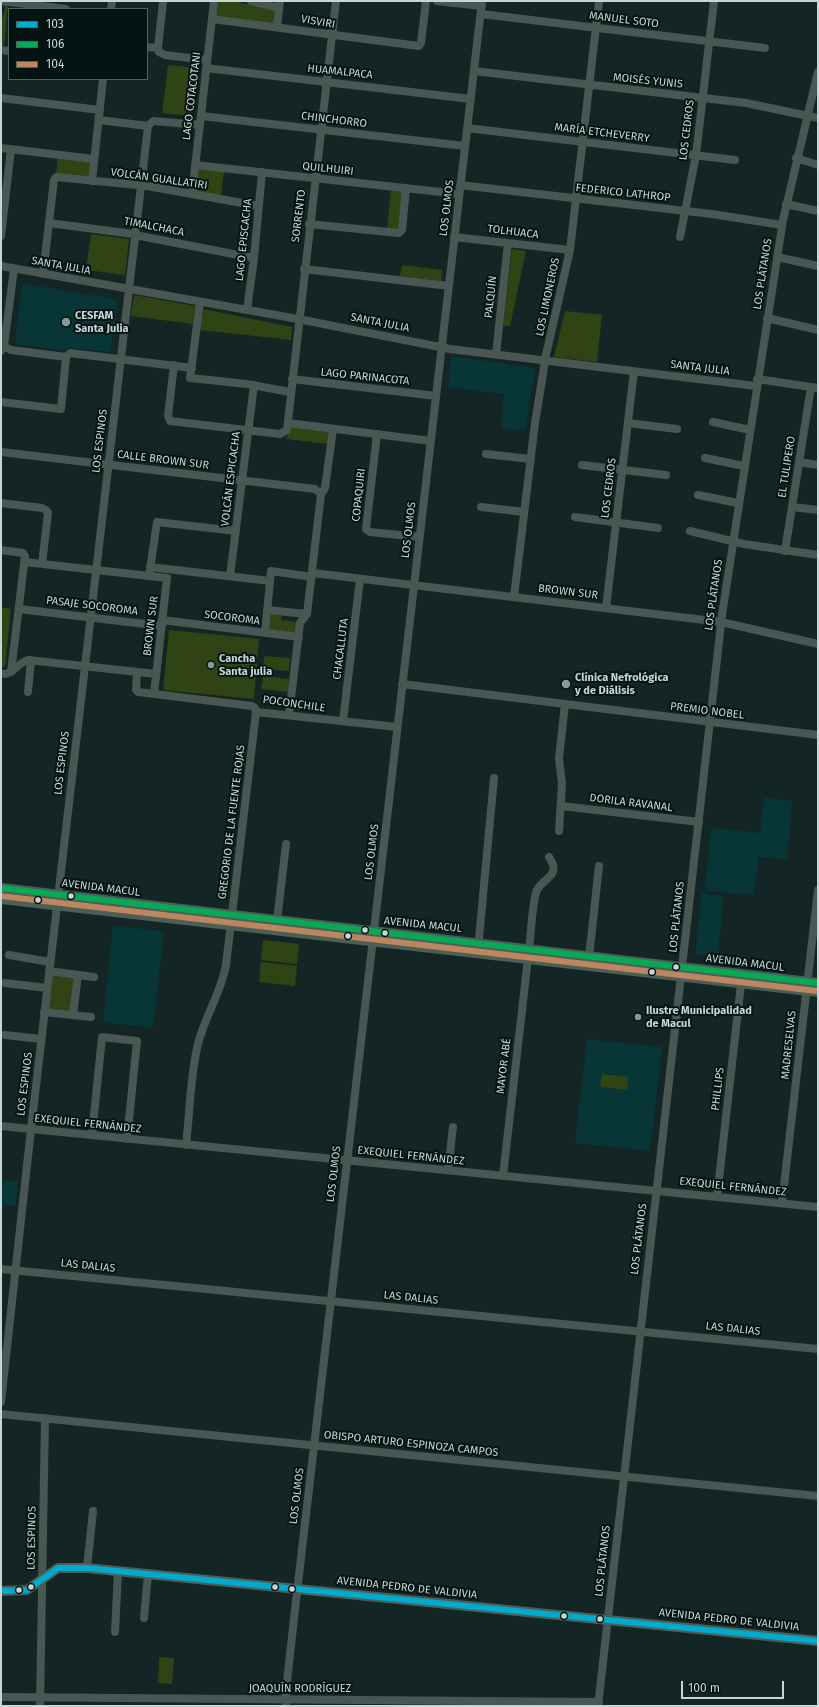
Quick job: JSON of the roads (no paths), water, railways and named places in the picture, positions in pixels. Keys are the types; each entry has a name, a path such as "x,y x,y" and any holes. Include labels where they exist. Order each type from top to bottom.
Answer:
{"main road":[{"name":"AVENIDA MACUL","path":"1,888 57,900"},
{"name":"AVENIDA MACUL","path":"1,899 57,900 682,972 811,985 818,992"},
{"name":"AVENIDA MACUL","path":"231,920 277,921 373,936"},
{"name":"AVENIDA MACUL","path":"529,954 589,957 682,972 742,984 811,985"},
{"name":"AVENIDA PEDRO DE VALDIVIA","path":"1,1591 26,1591 53,1570 61,1567 87,1568 818,1641"}],"street":[{"path":"2,1 50,4 63,8"},
{"path":"163,1 158,48 159,52 165,55 207,64"},
{"name":"LAGO COTACOTANI","path":"192,194 214,1"},
{"path":"250,1 280,5 277,27"},
{"name":"SORRENTO","path":"248,430 280,434 284,433 288,423 298,319 336,1"},
{"name":"VISVIRI","path":"212,19 277,27 337,37 420,45 426,1"},
{"name":"MANUEL SOTO","path":"437,1 481,7 596,28 765,48"},
{"name":"LOS LIMONEROS","path":"514,597 530,459 546,360 570,250 599,1"},
{"name":"LOS CEDROS","path":"680,237 696,155 714,1"},
{"name":"LOS OLMOS","path":"286,1703 297,1589 481,7"},
{"path":"148,47 158,48"},
{"name":"HUAMALPACA","path":"207,64 326,81 471,98"},
{"name":"MOISÉS YUNIS","path":"474,71 760,105 818,118"},
{"name":"LOS PLÁTANOS","path":"598,1704 639,1331 682,972 721,622 738,503 782,226 796,158 808,116 818,72"},
{"path":"92,181 103,80"},
{"path":"1,98 100,110"},
{"name":"CHINCHORRO","path":"201,116 465,146"},
{"path":"99,120 148,126 153,121 200,125"},
{"name":"LOS ESPINOS","path":"1,1402 44,1012 148,126"},
{"name":"MARÍA ETCHEVERRY","path":"467,128 735,160"},
{"path":"1,148 94,159"},
{"path":"1,236 11,149"},
{"path":"796,158 818,165"},
{"name":"QUILHUIRI","path":"195,165 459,194"},
{"name":"LAGO EPISCACHA","path":"247,310 254,258 262,172"},
{"name":"VOLCÁN GUALLATIRI","path":"49,223 55,178 141,186 259,206"},
{"name":"FEDERICO LATHROP","path":"460,186 686,212 782,226"},
{"path":"309,224 399,233 402,230 406,188"},
{"path":"786,204 818,211"},
{"path":"43,274 49,223"},
{"name":"TIMALCHACA","path":"49,223 133,234 254,258"},
{"name":"TOLHUACA","path":"454,236 570,250"},
{"name":"PALQUÍN","path":"496,354 508,243"},
{"path":"777,257 818,266"},
{"name":"SANTA JULIA","path":"1,266 298,319 442,347 634,371 814,388"},
{"path":"14,269 3,333 3,349 66,357"},
{"path":"304,269 449,286"},
{"path":"200,302 190,378 254,385 290,392"},
{"path":"767,318 818,330"},
{"path":"1,402 61,409 66,357 70,353 192,368"},
{"path":"174,365 168,416 169,420 248,430"},
{"name":"LOS CEDROS","path":"606,608 634,371"},
{"name":"LAGO PARINACOTA","path":"292,379 436,396"},
{"name":"VOLCÁN ESPICACHA","path":"230,576 254,385"},
{"name":"EL TULIPERO","path":"786,551 799,462 814,388"},
{"path":"712,422 750,430"},
{"path":"288,423 431,440"},
{"path":"628,423 677,429"},
{"path":"289,715 301,620 308,614 321,494 325,488 333,429"},
{"name":"COPAQUIRI","path":"377,434 366,529 371,532 419,537"},
{"name":"CALLE BROWN SUR","path":"1,452 315,489 321,494"},
{"path":"486,454 530,459"},
{"path":"705,458 744,466"},
{"path":"799,462 818,465"},
{"path":"582,465 666,475"},
{"path":"698,495 738,503"},
{"path":"1,503 42,508 46,510 48,514 42,564"},
{"path":"481,507 524,512"},
{"path":"792,507 818,510"},
{"path":"575,517 658,528"},
{"path":"149,576 157,522 236,531"},
{"path":"690,530 733,541 786,551 818,555"},
{"path":"1,550 22,553 25,556 11,672"},
{"name":"BROWN SUR","path":"25,562 167,578 154,694"},
{"path":"150,567 270,581 265,633"},
{"name":"BROWN SUR","path":"270,581 271,571 360,578 721,622 818,644"},
{"name":"CHACALLUTA","path":"343,721 360,578"},
{"name":"PASAJE SOCOROMA","path":"19,609 90,618 162,623"},
{"path":"267,610 308,614"},
{"name":"SOCOROMA","path":"162,623 299,637"},
{"path":"28,692 31,660"},
{"path":"1,674 11,672 23,662 31,660 156,674"},
{"name":"POCONCHILE","path":"137,672 137,692 252,706 256,708 256,712 397,728"},
{"name":"PREMIO NOBEL","path":"402,684 818,735"},
{"path":"559,831 562,784 559,758 565,704"},
{"name":"GREGORIO DE LA FUENTE ROJAS","path":"186,1145 197,1048 224,976 256,712"},
{"path":"478,948 494,778"},
{"name":"DORILA RAVANAL","path":"561,806 699,822"},
{"path":"277,921 286,844"},
{"name":"MAYOR ABÉ","path":"502,1176 537,891 549,880 554,869 553,862 548,857"},
{"path":"589,957 599,866"},
{"name":"MADRESELVAS","path":"782,1203 811,985 818,890"},
{"path":"9,955 50,962"},
{"path":"49,971 94,976"},
{"path":"73,1015 78,975"},
{"path":"6,983 47,988"},
{"name":"PHILLIPS","path":"717,1197 742,984"},
{"path":"44,1012 91,1017"},
{"path":"5,1035 41,1039"},
{"path":"92,1135 102,1037 138,1041 127,1139"},
{"name":"EXEQUIEL FERNÁNDEZ","path":"1,1126 818,1207"},
{"path":"448,1170 453,1127"},
{"name":"LAS DALIAS","path":"1,1269 818,1349"},
{"name":"OBISPO ARTURO ESPINOZA CAMPOS","path":"1,1414 818,1496"},
{"name":"LOS ESPINOS","path":"40,1702 45,1418"},
{"path":"87,1568 93,1511"},
{"path":"116,1632 118,1572"},
{"path":"144,1618 148,1574"},
{"name":"JOAQUÍN RODRÍGUEZ","path":"1,1697 40,1702 598,1704"}],"place":[{"name":"CESFAM Santa Julia","path":"66,322"},
{"name":"Cancha Santa julia","path":"211,665"},
{"name":"Clínica Nefrológica y de Diálisis","path":"566,684"},
{"name":"Ilustre Municipalidad de Macul","path":"638,1017"}]}
